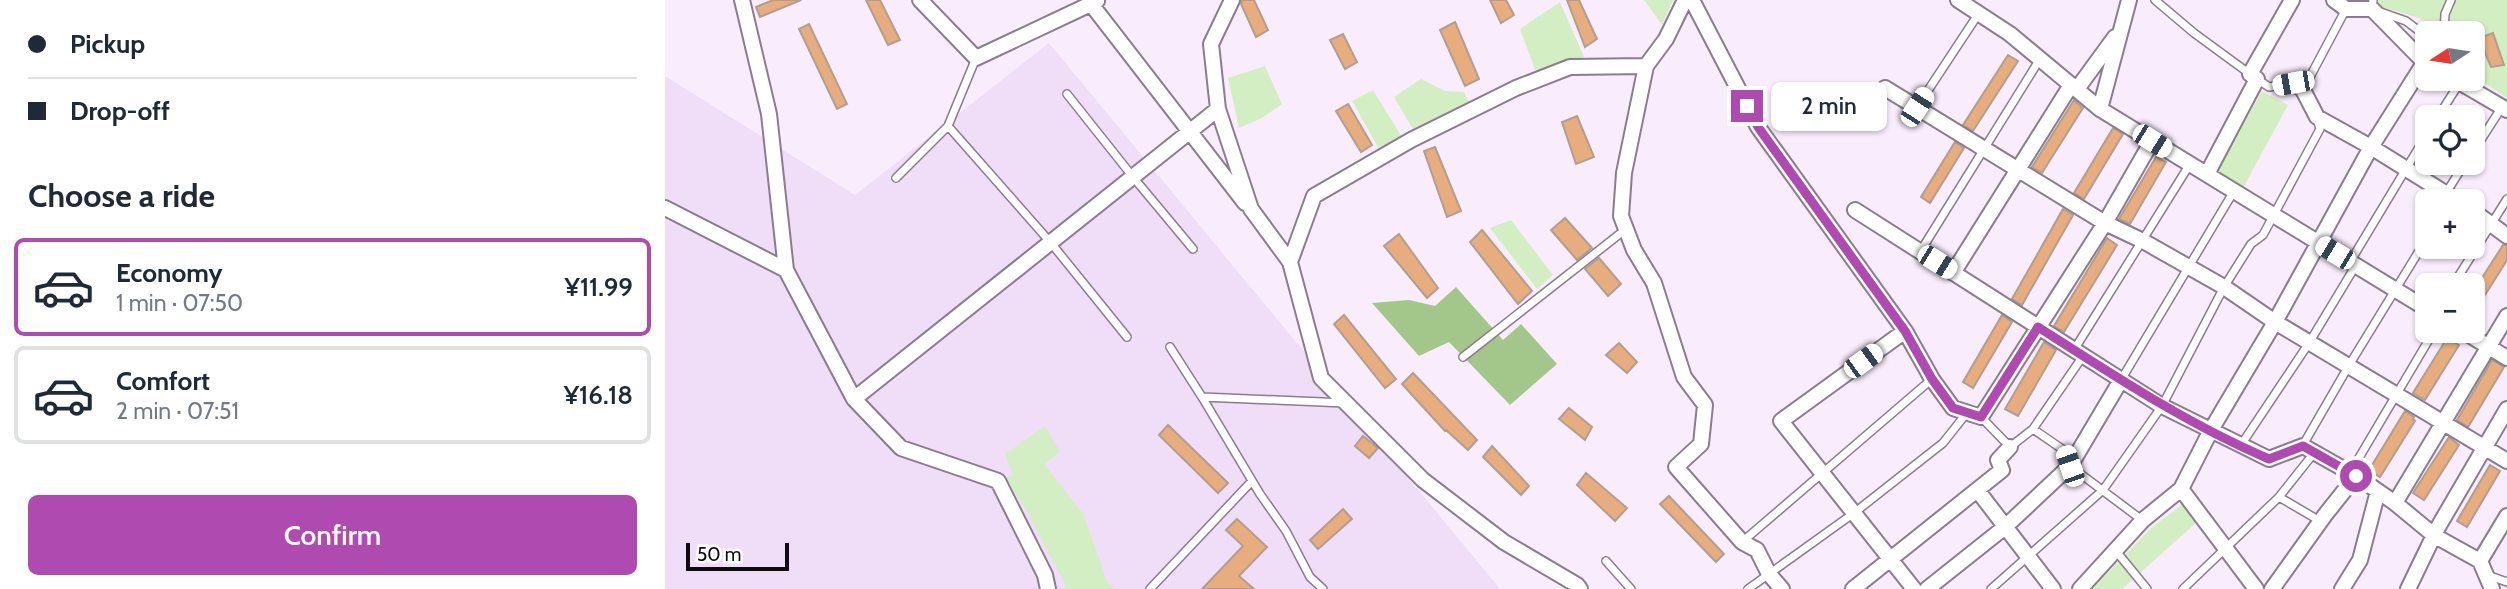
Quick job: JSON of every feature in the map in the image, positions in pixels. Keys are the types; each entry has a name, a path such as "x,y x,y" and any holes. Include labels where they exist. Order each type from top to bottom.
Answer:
{"street":[{"path":"742,0 769,114 786,270 854,399 901,448 998,481 1045,575 1048,589"},
{"path":"920,0 977,58 1095,2 1189,132 1290,262 1321,378 1423,480 1504,542 1580,589"},
{"path":"1232,0 1211,44 1218,109 1251,209"},
{"path":"1685,0 1666,39 1646,66 1624,173 1621,216 1634,250 1654,283 1684,377 1705,405 1701,444 1676,467 1742,542 1757,550 1769,575 1782,589"},
{"path":"1692,0 1758,127 1905,331 1932,379 1953,408 1973,415 2038,327 2105,223 2152,141"},
{"path":"1958,0 2041,58 2100,109 2415,302"},
{"path":"2207,174 2293,0"},
{"path":"2334,0 2346,9 2373,5 2415,52"},
{"path":"2100,109 2120,30 2131,1"},
{"path":"1953,272 2017,169 2074,87 2120,30"},
{"path":"1290,262 1314,196 1411,140 1516,88 1570,67 1646,66"},
{"path":"2080,589 2143,520 2181,489 2211,430 2275,322 2371,147 2415,81"},
{"path":"2298,86 2317,117 2371,147 2437,189"},
{"path":"1885,88 2105,223 2143,241 2224,287 2348,367 2507,461"},
{"path":"2477,91 2504,108"},
{"path":"854,399 1218,109"},
{"path":"665,208 786,270"},
{"path":"1855,210 2162,406 2269,459 2309,449 2353,474 2395,503 2434,536 2483,568 2492,589"},
{"path":"2485,220 2507,236"},
{"path":"2395,503 2507,316"},
{"path":"1905,331 1781,421 1914,589"},
{"path":"2482,343 2507,358"},
{"path":"1927,589 2005,527 2070,466 2121,380"},
{"path":"2408,589 2434,536 2507,409"},
{"path":"1853,589 2002,470 1998,460 2010,447"},
{"path":"2272,589 2353,474"},
{"path":"2181,489 2253,588"},
{"path":"1977,491 2053,589"},
{"path":"2341,589 2360,560 2378,491"},
{"path":"2483,568 2507,516"}],"lane":[{"path":"2155,0 2194,33 2269,87 2298,86 2346,9"},
{"path":"2445,21 2451,0"},
{"path":"2373,5 2415,28"},
{"path":"1917,107 1979,13"},
{"path":"896,178 949,126 977,58"},
{"path":"1920,252 2041,58"},
{"path":"1067,94 1193,249"},
{"path":"2485,135 2504,108"},
{"path":"1991,589 2103,490 2162,406 2224,287 2251,244 2263,235 2320,129 2317,117"},
{"path":"949,126 1051,243 1127,337"},
{"path":"2241,446 2309,343 2415,153"},
{"path":"1748,589 1854,513 1944,443 1973,415 2010,447 2033,429 2190,164"},
{"path":"2121,380 2234,191"},
{"path":"2460,273 2507,199"},
{"path":"1464,357 1626,229"},
{"path":"2183,589 2279,497 2309,449 2348,367 2415,257"},
{"path":"2353,474 2427,343"},
{"path":"1170,346 1252,481 1286,531 1310,577 1323,589"},
{"path":"1742,542 1932,379"},
{"path":"1202,397 1346,403"},
{"path":"2033,429 2065,451 2070,466 2143,520"},
{"path":"1150,589 1252,481"},
{"path":"2279,497 2321,521"},
{"path":"2116,551 2147,589"},
{"path":"1606,561 1631,589"},
{"path":"2483,568 2507,582"}],"shaded area":[{"path":"1049,43 1500,589 665,589 665,76 855,195"}],"green space":[{"path":"1644,0 1673,0 1662,25"},
{"path":"2359,0 2507,0 2507,98 2485,83 2485,21 2422,21"},
{"path":"1560,2 1584,57 1536,72 1520,29"},
{"path":"1265,66 1282,104 1262,118 1239,128 1228,78"},
{"path":"1421,79 1445,91 1464,92 1470,104 1414,131 1394,97"},
{"path":"1373,90 1402,137 1380,151 1352,101"},
{"path":"2262,91 2288,105 2243,188 2217,173"},
{"path":"1511,220 1553,275 1537,289 1490,228"},
{"path":"1456,287 1503,340 1521,324 1557,364 1510,405 1449,342 1419,356 1372,303 1409,300 1435,306"},
{"path":"1045,426 1060,452 1044,464 1084,515 1107,582 1115,589 1065,589 1064,582 1025,508 1005,478 1013,475 1005,454"},
{"path":"2183,504 2196,523 2122,589 2092,589 2152,527"}],"building":[{"path":"773,0 801,0 760,17 756,7"},
{"path":"866,0 880,0 900,40 888,45"},
{"path":"1242,0 1254,0 1268,30 1256,37 1241,4"},
{"path":"1490,0 1506,0 1514,15 1501,23"},
{"path":"1567,0 1579,0 1597,39 1585,47"},
{"path":"1455,22 1479,79 1465,86 1440,30"},
{"path":"809,24 847,104 837,109 799,29"},
{"path":"2493,33 2504,65 2491,67 2485,52 2485,36"},
{"path":"1343,34 1357,62 1345,69 1330,40"},
{"path":"2008,55 2018,61 1973,131 1963,125"},
{"path":"2074,100 2083,108 2042,173 2032,167"},
{"path":"1348,104 1372,145 1361,152 1336,111"},
{"path":"1577,116 1594,157 1576,164 1562,122"},
{"path":"2113,128 2123,134 2084,199 2074,193"},
{"path":"1955,142 1964,148 1930,203 1921,197"},
{"path":"1435,147 1461,211 1447,217 1424,151"},
{"path":"2156,157 2166,162 2130,224 2119,219"},
{"path":"2063,209 2073,215 2022,305 2012,299"},
{"path":"1565,218 1592,248 1577,260 1551,230"},
{"path":"1482,230 1532,291 1518,304 1470,242"},
{"path":"1399,234 1438,288 1427,298 1384,246"},
{"path":"2107,238 2117,245 2064,332 2054,326"},
{"path":"2503,245 2507,245 2507,260 2485,295 2485,273"},
{"path":"1599,258 1621,284 1608,296 1585,269"},
{"path":"1344,315 1396,379 1385,388 1334,324"},
{"path":"2002,315 2012,322 1973,388 1963,382"},
{"path":"2044,342 2056,350 2018,416 2005,409"},
{"path":"1619,343 1637,362 1627,373 1606,355"},
{"path":"2444,343 2459,345 2425,400 2413,393"},
{"path":"2492,360 2504,367 2468,427 2457,420"},
{"path":"1413,373 1477,440 1468,450 1445,431 1402,384"},
{"path":"1569,408 1592,427 1585,440 1559,419"},
{"path":"2405,411 2414,417 2415,421 2380,477 2369,470"},
{"path":"1168,425 1228,483 1218,493 1159,435"},
{"path":"1363,436 1378,448 1369,458 1355,446"},
{"path":"2449,437 2459,445 2424,500 2413,493"},
{"path":"1492,446 1529,486 1521,495 1483,457"},
{"path":"2490,465 2500,471 2467,527 2457,521"},
{"path":"1586,473 1627,508 1615,521 1577,485"},
{"path":"1669,496 1724,554 1716,562 1660,504"},
{"path":"1343,509 1352,519 1318,549 1310,540"},
{"path":"1237,519 1267,547 1239,576 1254,589 1202,589 1243,546 1226,530"}],"route":[{"path":"1747,106 1758,127 1905,331 1932,379 1953,408 1981,417 2038,327 2162,406 2249,450 2269,459 2303,446 2356,476"}]}
